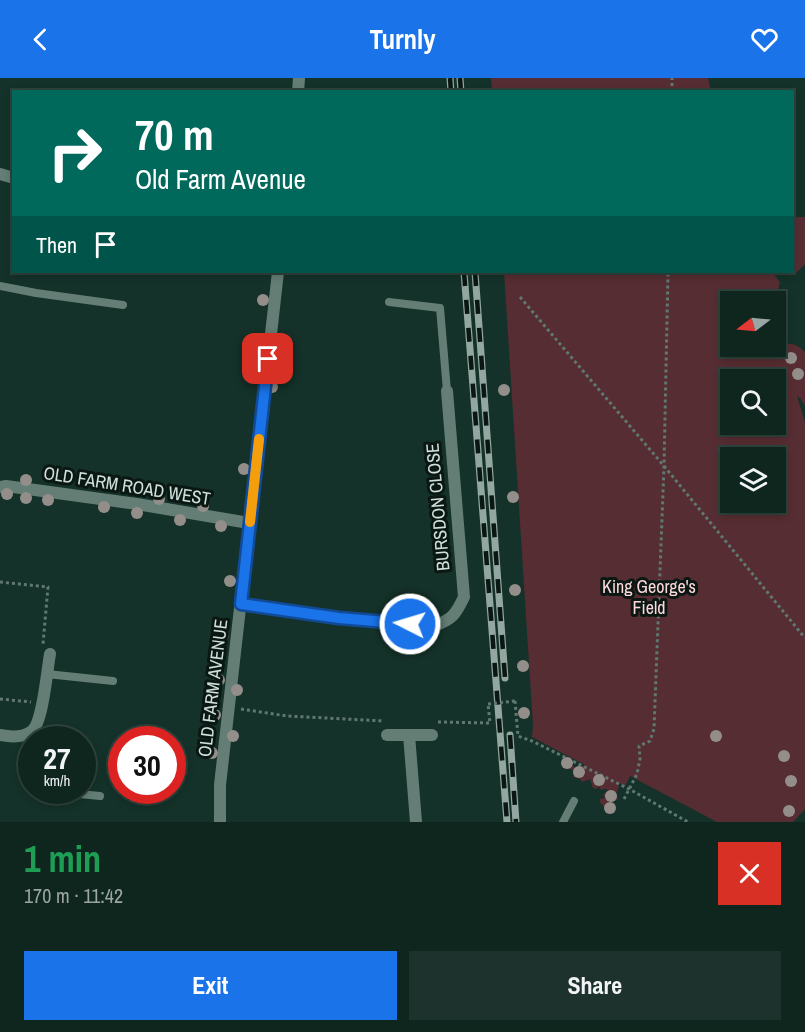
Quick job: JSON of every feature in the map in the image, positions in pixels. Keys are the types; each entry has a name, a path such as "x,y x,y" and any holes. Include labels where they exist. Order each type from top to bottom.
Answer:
{"street":[{"name":"OLD FARM AVENUE","path":"220,822 220,785 228,707 278,273"},
{"name":"BURSDON CLOSE","path":"241,604 339,618 434,626 448,620 458,611 464,597 447,391"},
{"name":"OLD FARM ROAD WEST","path":"0,487 137,504 249,523"},
{"path":"37,726 50,654"},
{"path":"0,735 18,737"},
{"path":"387,735 432,735"},
{"path":"410,735 416,822"}],"lane":[{"path":"0,286 123,305"},
{"path":"390,302 440,308 447,391"},
{"path":"47,674 113,681"},
{"path":"96,796 100,796"},
{"path":"563,822 574,801"}],"path":[{"path":"624,799 637,774 640,759 639,746 650,741 654,729 664,466 668,273"},
{"path":"520,297 664,466 805,638"},
{"path":"0,582 48,586 42,651 50,654"},
{"path":"0,699 42,704"},
{"path":"432,722 490,723 488,704 515,701 518,736 629,789 688,822"},
{"path":"228,707 287,716 387,721"}],"green space":[{"path":"491,78 708,78 711,90 492,90"},
{"path":"805,217 805,264 796,273 791,275 789,273 794,273 794,218"},
{"name":"King George's Field","path":"504,273 773,273 780,282 776,291 720,291 720,357 786,357 786,343 789,343 805,352 805,406 797,396 805,422 805,809 793,822 717,822 630,776 625,786 617,782 618,799 613,802 615,805 613,811 607,814 600,799 605,798 603,795 608,790 593,788 590,779 582,782 573,777 573,770 566,768 563,761 568,759 575,768 585,765 532,737"}],"railway":[{"path":"450,78 451,90"},
{"path":"460,78 461,90"},
{"path":"464,273 507,822"},
{"path":"475,273 505,678"},
{"path":"510,735 516,822"}],"slow traffic":[{"path":"250,522 259,439"}],"route":[{"path":"268,359 241,604 339,618 410,624"}]}
